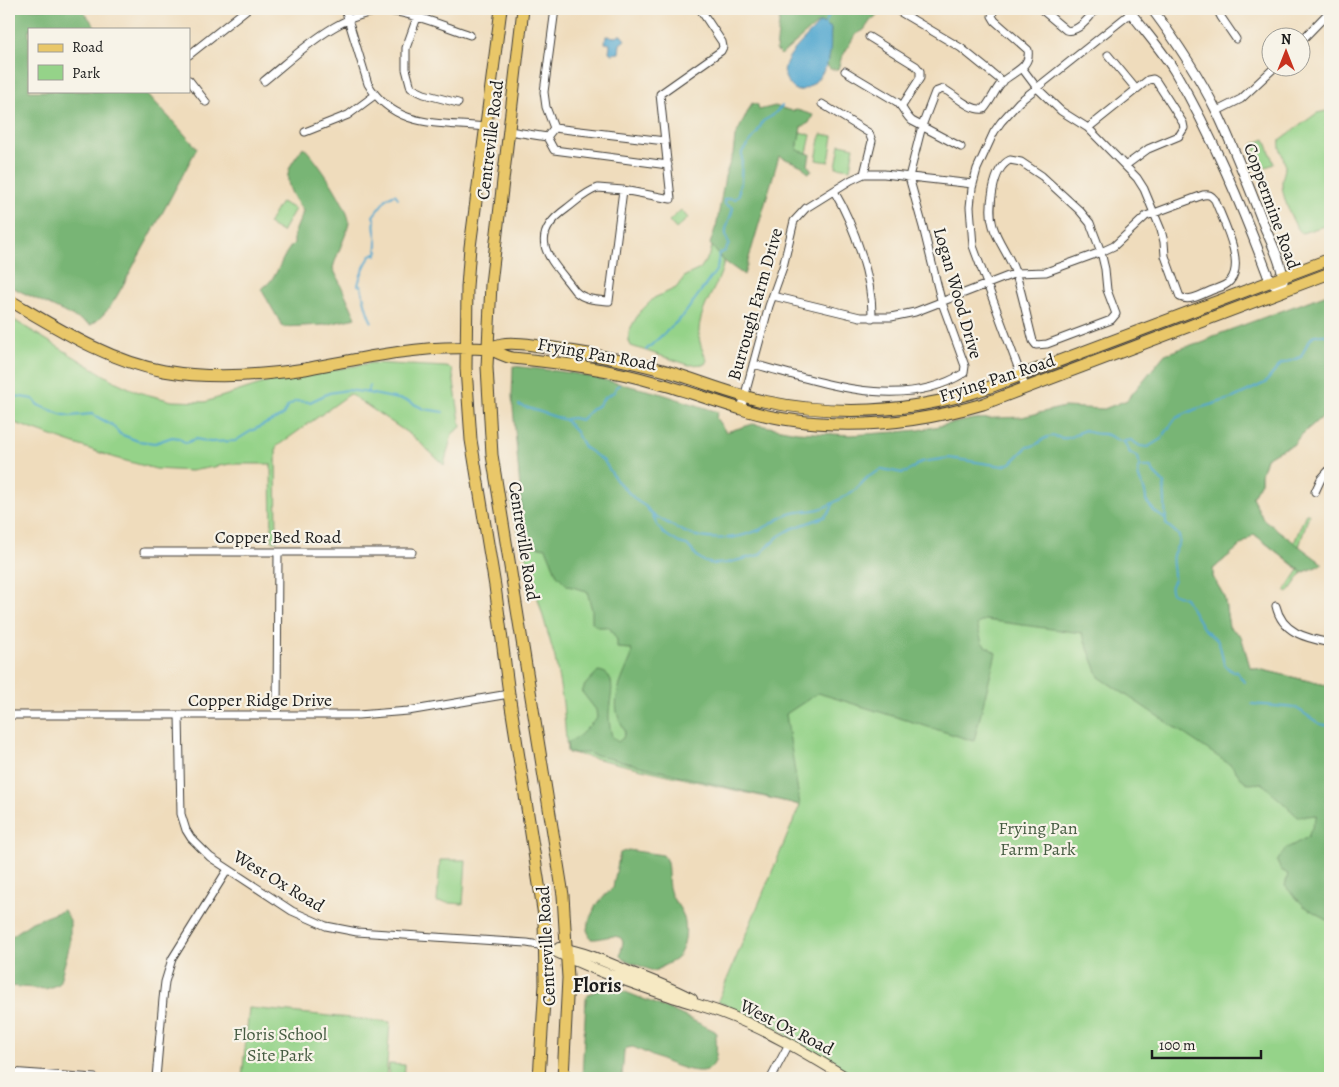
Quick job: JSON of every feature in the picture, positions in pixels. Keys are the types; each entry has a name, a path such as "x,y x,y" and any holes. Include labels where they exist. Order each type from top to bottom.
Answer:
{"main road":[{"name":"Centreville Road","path":"501,9 470,247 465,348 471,440 495,586 509,694 541,898 545,946 544,1010 539,1078"},
{"name":"Centreville Road","path":"524,9 494,252 487,383 492,455 559,871 568,954 567,1018 563,1078"},
{"name":"Frying Pan Road","path":"488,349 504,343 544,346 606,357 667,371 745,396 784,405 813,409 866,411 896,408 956,398 1330,259"},
{"name":"Frying Pan Road","path":"9,300 109,354 149,368 202,376 286,371 388,353 465,348 488,349 510,358 582,366 638,377 741,410 766,416 835,424 884,424 950,413 983,404 1330,273"},
{"name":"West Ox Road","path":"545,946 676,998 744,1021 789,1044 847,1078"}],"street":[{"path":"190,54 247,9"},
{"path":"345,9 368,84 375,95 394,111 414,120 485,127"},
{"path":"420,9 406,48 406,69 411,88 424,94 458,103"},
{"path":"554,128 546,107 544,92 555,9"},
{"path":"623,190 610,301 580,296 546,252 545,231 554,217 588,191 598,188 623,190 671,199 660,94 721,51 723,47 722,42 700,9"},
{"path":"895,9 961,48 1003,82"},
{"path":"773,296 860,317 891,317 915,312 941,300 1016,273 1046,272 1101,252 1114,246 1141,220 1154,213 1203,195 1212,196 1215,200 1237,261 1236,272 1232,279 1226,285 1192,298 1180,297 1165,256 1164,242 1154,213 1137,178 1088,128 1061,111 1038,88 1022,68 1028,59 1028,50 994,21 992,16 994,9"},
{"path":"1040,9 1066,30 1070,31 1076,29 1088,19 1095,9"},
{"name":"Coppermine Road","path":"1152,9 1186,57 1217,111 1238,159 1283,276 1282,292"},
{"path":"1217,9 1236,39"},
{"path":"1026,388 976,258 971,233 970,207 973,184 981,156 997,127 1019,102 1132,10"},
{"name":"Coppermine Road","path":"1132,10 1173,70 1204,126 1232,187 1270,281 1282,292"},
{"path":"1312,30 1330,11"},
{"path":"264,81 332,27 365,12 394,12 417,17 470,36"},
{"path":"869,37 916,66 920,71 920,78 902,106"},
{"path":"1108,55 1136,89"},
{"name":"Logan Wood Drive","path":"753,364 862,391 910,391 930,387 964,373 965,366 941,300 909,176 922,126 933,96 938,90 947,90 979,110 986,106 1003,82 1022,68"},
{"path":"845,70 902,106 906,116 961,147"},
{"path":"1217,111 1241,100 1264,78"},
{"path":"1088,128 1148,80 1153,79 1156,81 1184,128 1179,136 1148,149 1126,166"},
{"path":"190,81 206,102"},
{"path":"305,132 348,115 375,95"},
{"path":"822,104 871,136 872,141 864,174"},
{"path":"547,137 554,128"},
{"path":"554,128 665,141"},
{"path":"509,131 547,137"},
{"path":"547,137 554,150 668,165"},
{"path":"1010,160 1021,162 1050,181 1090,223 1101,252 1108,290 1116,314 1114,317 1111,320 1042,346 1036,345 1033,341 1016,273 993,227 991,219 995,180 1004,163 1010,160"},
{"name":"Burrough Farm Drive","path":"741,410 769,306 783,268 794,220 806,208 864,174 909,176 973,184"},
{"path":"834,191 846,210 861,254 871,298 872,318"},
{"path":"1315,492 1321,479 1330,469"},
{"name":"Copper Bed Road","path":"144,552 412,552"},
{"path":"277,715 278,552"},
{"path":"1276,606 1277,614 1283,624 1291,631 1306,638 1330,643"},
{"name":"Copper Ridge Drive","path":"9,715 385,713 417,710 509,694"},
{"name":"West Ox Road","path":"180,715 180,799 184,822 191,838 200,849 228,870 300,915 316,923 342,930 527,942 545,946"},
{"path":"156,1078 165,982 172,959 228,870"},
{"path":"771,1078 789,1044"},
{"path":"9,1072 95,1078"}],"green space":[{"path":"9,9 82,9 96,28 28,28 28,92 146,92 197,148 116,297 105,313 91,325 9,286"},
{"path":"804,9 885,9 871,20 864,30 855,35 841,59 838,69 830,69 827,65 831,28 823,23 818,23 781,55 776,50 780,15 796,13"},
{"path":"752,103 758,105 759,110 775,106 813,115 809,123 801,127 797,150 810,154 808,165 812,171 808,173 802,166 779,156 744,275 724,261 710,244 717,223 725,176 733,154 735,137"},
{"path":"1326,111 1330,113 1330,224 1302,233 1291,217 1283,194 1282,182 1285,167 1280,140 1317,113"},
{"path":"800,132 811,135 807,153 797,151"},
{"path":"821,134 833,136 829,162 816,160"},
{"path":"1265,139 1274,164 1263,168 1253,144"},
{"path":"840,144 854,147 850,169 836,167"},
{"path":"303,147 331,183 348,216 348,228 333,268 356,318 324,325 283,327 261,289 272,279 285,254 294,243 296,230 303,211 290,190 288,173 291,164"},
{"path":"281,202 295,209 282,232 268,224"},
{"path":"681,210 688,218 676,229 669,221"},
{"path":"712,246 724,261 722,270 705,306 700,324 700,341 707,360 705,364 689,365 631,346 629,331 639,313 654,298 676,288 685,276 700,269 710,254"},
{"path":"1330,293 1330,414 1318,420 1293,445 1266,458 1261,474 1261,482 1252,497 1263,519 1323,564 1302,573 1254,534 1213,569 1213,577 1224,596 1229,627 1241,636 1250,667 1330,686 1330,922 1304,906 1285,886 1288,874 1281,870 1277,862 1285,849 1308,837 1317,815 1298,817 1262,783 1249,784 1241,778 1232,766 1099,677 1082,633 985,620 977,624 982,643 996,653 974,741 818,693 786,714 800,805 587,753 568,753 567,743 579,736 597,718 596,710 582,692 585,685 598,671 605,673 611,682 609,717 612,737 618,742 623,738 625,731 620,723 616,707 620,683 630,658 631,649 617,648 617,640 609,627 597,627 592,622 592,610 587,591 568,586 557,575 546,548 528,545 523,523 512,396 513,366 572,373 659,393 718,412 716,418 726,432 753,424 797,432 851,435 919,430 974,419 1022,417 1064,407 1104,409 1127,400 1165,354 1197,343 1199,344 1207,341 1208,338"},
{"path":"9,317 114,381 138,392 172,401 205,402 270,381 371,363 446,367 452,369 461,427 452,434 444,465 415,438 350,394 276,447 277,541 272,541 271,464 230,464 191,471 156,469 115,458 9,421"},
{"name":"Frying Pan Farm Park","path":"1330,371 1330,414 1318,420 1293,445 1266,458 1261,474 1261,482 1252,497 1263,519 1294,543 1306,513 1309,514 1299,547 1319,561 1304,570 1288,593 1285,591 1299,570 1254,534 1213,569 1213,577 1224,596 1229,627 1241,636 1250,667 1330,686 1330,1078 856,1078 778,1030 718,1001 800,805 567,752 563,703 555,658 512,509 512,498 621,446 1167,566"},
{"path":"628,850 663,855 667,862 671,894 685,920 684,944 676,959 653,971 620,956 623,942 621,938 610,936 591,939 587,930 596,905 613,887 620,853"},
{"path":"440,860 466,860 463,904 437,902"},
{"path":"64,910 70,920 70,944 59,984 46,989 9,986 9,938 32,922"},
{"path":"610,988 623,991 671,1010 715,1031 716,1054 713,1065 707,1070 687,1069 633,1047 627,1048 624,1051 622,1078 582,1078 586,998 593,992"},
{"name":"Floris School Site Park","path":"249,1008 390,1022 386,1078 242,1078"},
{"path":"389,1064 405,1065 404,1078 388,1078"}],"water":[{"path":"819,23 823,23 831,28 828,61 823,71 812,84 797,91 788,82 784,73 786,65 797,47"},
{"path":"619,35 625,40 620,44 619,53 612,54 609,52 610,44 605,43 606,36 617,37"}],"waterway":[{"path":"825,25 831,9"},
{"path":"646,350 683,316 717,269 719,254 725,251 729,244 726,230 733,208 725,204 724,200 729,198 735,199 739,195 742,152 757,133 763,121 772,116 782,106"},
{"path":"372,322 361,286 358,285 366,263 371,255 374,253 376,255 378,251 376,250 377,243 373,216 387,198 395,194 398,198"},
{"path":"519,405 565,420 576,432 584,447 604,461 616,480 652,514 663,533 679,543 687,545 705,562 715,564 727,563 759,555 779,536 791,529 824,517 831,510 833,503 855,490 868,477 882,469 902,473 907,472 921,462 949,458 1003,466 1011,463 1027,447 1045,438 1051,436 1067,438 1085,430 1087,432 1108,435 1122,441 1131,440 1140,446 1148,447 1161,439 1176,418 1196,409 1233,398 1265,383 1281,364 1301,357 1308,342 1314,335 1330,336"},
{"path":"566,419 581,420 593,408 599,405 604,398 614,392 619,385"},
{"path":"367,393 370,386"},
{"path":"9,395 33,399 38,405 60,414 70,416 92,414 112,425 120,434 138,441 155,443 172,437 179,438 185,443 196,439 210,442 235,441 282,416 288,406 296,401 310,402 329,393 347,390 408,401 424,409 443,412"},
{"path":"1124,442 1130,453 1138,457 1140,467 1138,474 1145,492 1146,501 1155,512 1165,519"},
{"path":"1140,467 1151,467 1164,483 1166,524 1180,539 1173,558 1174,580 1171,585 1172,593 1185,598 1203,628 1217,640 1224,664 1230,670 1237,672 1244,682"},
{"path":"653,515 674,527 696,536 723,538 742,536 763,528 789,514 817,510 833,503"},
{"path":"1252,704 1296,708 1320,724 1330,726"}],"district":[{"name":"Floris","path":"597,985"}]}
